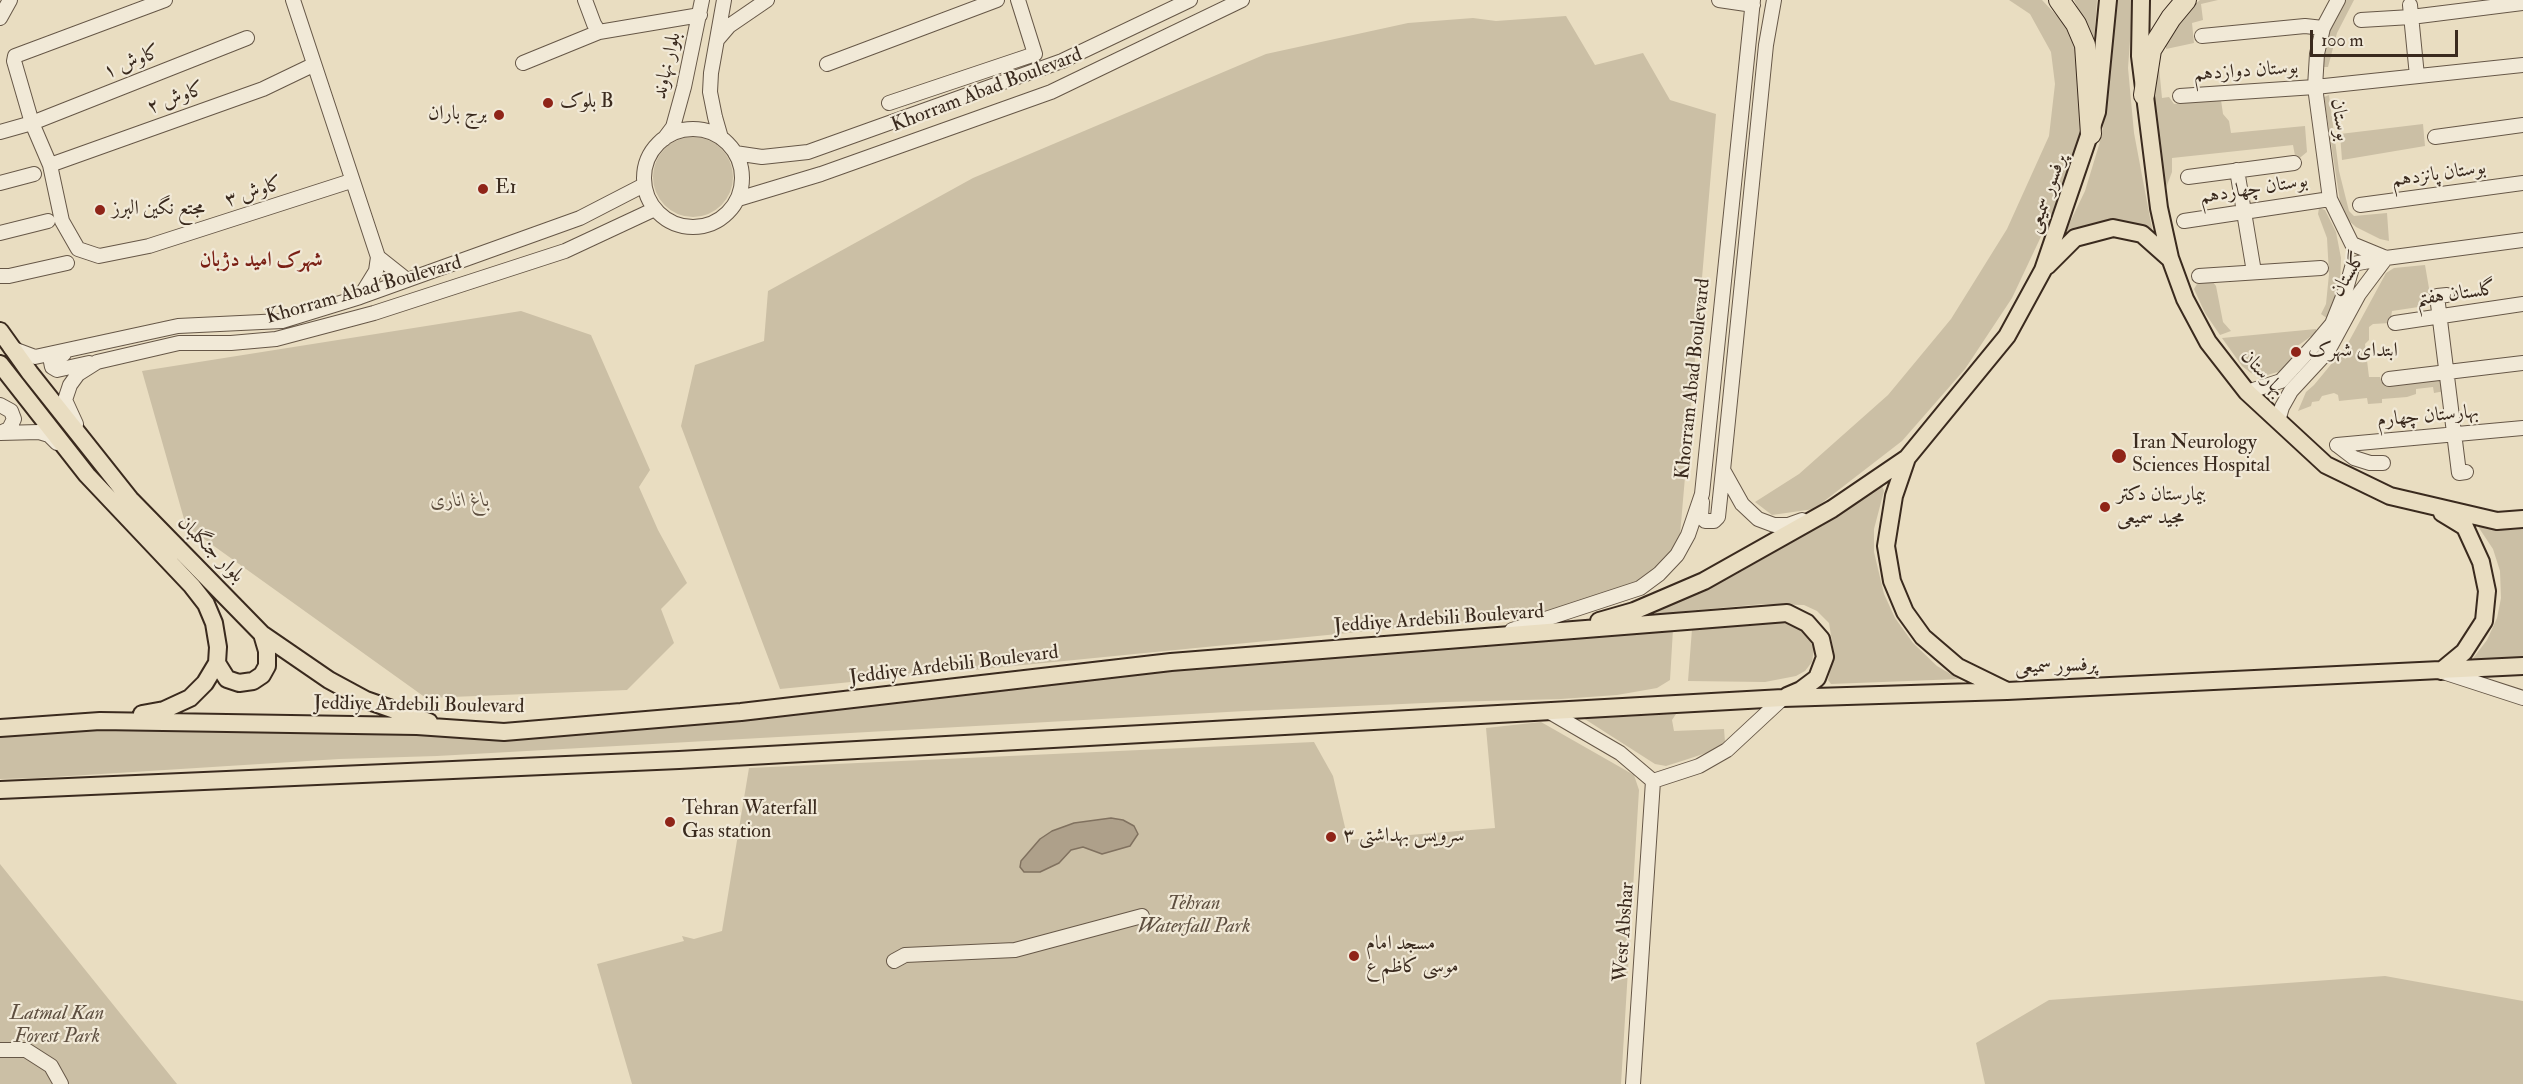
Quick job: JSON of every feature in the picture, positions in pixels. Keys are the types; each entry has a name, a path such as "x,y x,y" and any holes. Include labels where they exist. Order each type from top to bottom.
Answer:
{"highway":[{"path":"2059,0 2076,24 2085,45 2091,134"},
{"path":"2144,95 2151,50 2170,18 2186,0"}],"main road":[{"name":"پرفسور سمیعی","path":"2108,0 2101,92 2091,134 2043,270 2007,336 1907,458 1894,496 1886,546 1892,581 1905,612 1923,638 1959,667 2007,691 2523,666"},
{"name":"بهارستان","path":"2141,0 2140,56 2159,208 2170,258 2185,299 2208,342 2247,392 2326,465 2390,496 2497,521 2523,519"},
{"path":"2043,270 2075,238 2113,228 2142,234 2170,258"},
{"name":"بلوار جنگلبان","path":"0,331 10,348 130,499 262,634 329,680 366,700 447,728"},
{"name":"بلوار جنگلبان","path":"0,364 87,475 192,586 206,604 214,623 218,647 217,663"},
{"path":"1561,632 1634,611 1704,581 1832,509 1907,458"},
{"path":"2431,506 2464,527 2481,561 2487,591 2484,621 2464,652 2441,671"},
{"name":"Jeddiye Ardebili Boulevard","path":"0,728 100,721 447,728 504,732 705,715 1171,662 1787,613 1807,623 1821,639 1826,657 1817,678 1801,690 1782,698"},
{"path":"100,721 164,710 190,698 205,683 217,663 227,678 239,682 253,681 262,675 267,666 267,651 262,634"},
{"name":"Jeddiye Ardebili Boulevard","path":"0,790 679,760 1782,698 2007,691"}],"street":[{"path":"0,18 10,0"},
{"path":"50,165 32,123 14,61 15,56 165,0"},
{"path":"293,0 378,257 376,271 360,297"},
{"path":"585,0 599,32"},
{"name":"بلوار نهاوند","path":"664,139 673,127 702,0"},
{"name":"بلوار نهاوند","path":"722,138 710,92 724,0"},
{"path":"716,41 736,21 766,0"},
{"path":"827,64 997,0"},
{"path":"1018,0 1039,69"},
{"name":"Khorram Abad Boulevard","path":"735,153 762,157 808,152 1062,61 1190,0"},
{"name":"Khorram Abad Boulevard","path":"738,199 758,195 821,174 1051,92 1242,0"},
{"path":"1719,0 1753,3"},
{"name":"Khorram Abad Boulevard","path":"1774,0 1766,45 1723,470 1742,504 1758,519 1774,525 1788,525 1832,509"},
{"name":"بوستان","path":"2338,0 2323,28 2317,54 2315,87 2330,199 2352,244 2353,264"},
{"name":"Khorram Abad Boulevard","path":"1495,636 1640,588 1659,574 1677,555 1688,535 1702,494 1753,3"},
{"path":"2361,20 2411,11 2523,3"},
{"path":"2411,11 2417,76"},
{"path":"522,63 599,32 700,15"},
{"path":"2202,36 2305,26 2323,28"},
{"name":"کاوش ۱","path":"0,132 32,123 247,38"},
{"path":"1750,44 1766,45"},
{"path":"889,104 1035,54"},
{"name":"کاوش ۲","path":"50,165 263,89 313,65"},
{"name":"بوستان دوازدهم","path":"2180,96 2315,87 2523,65"},
{"path":"952,82 957,99"},
{"path":"2435,136 2523,125"},
{"path":"693,129 722,138 735,153 741,168 742,184 738,199 729,213 715,223 699,227 682,226 667,220 655,209 648,198 644,185 648,159 664,139 678,132 693,129"},
{"path":"2188,177 2294,163"},
{"name":"کاوش ۳","path":"50,165 62,222 78,249 99,256 112,256 160,243 351,181"},
{"path":"2236,170 2254,272"},
{"path":"0,183 34,174"},
{"name":"بوستان پانزدهم","path":"2360,205 2523,183"},
{"name":"Khorram Abad Boulevard","path":"10,348 35,357 72,351 178,326 282,321 360,297 580,218 644,185"},
{"name":"بوستان چهاردهم","path":"2184,221 2330,199"},
{"name":"Khorram Abad Boulevard","path":"82,440 65,400 78,374 97,362 180,343 231,343 276,339 374,313 565,251 655,209"},
{"path":"0,233 48,221"},
{"path":"2352,244 2386,258 2523,240"},
{"path":"378,257 407,280"},
{"name":"گلستان","path":"2247,392 2282,381 2332,324 2353,264 2386,258"},
{"name":"گلستان","path":"2278,421 2282,407 2291,391 2328,351 2359,294 2386,258"},
{"path":"0,276 67,263"},
{"path":"2199,276 2321,268"},
{"path":"2447,295 2437,296 2459,473 2466,472"},
{"name":"گلستان هفتم","path":"2395,323 2523,304"},
{"path":"72,351 56,357 51,362 52,367 57,370 97,362"},
{"path":"2389,379 2523,363"},
{"path":"0,405 11,411 14,419 9,429 0,433"},
{"name":"بهارستان چهارم","path":"2383,463 2370,463 2354,458 2337,445 2523,428"},
{"path":"0,433 23,431 49,435 87,475"},
{"path":"1702,494 1701,516 1705,522 1714,521 1718,517 1723,470"},
{"path":"2441,671 2523,698"},
{"path":"1548,711 1620,753 1653,781 1699,766 1727,750 1782,698"},
{"name":"West Abshar","path":"1633,1084 1653,781"},
{"path":"894,961 905,955 1015,950 1142,916"},
{"path":"0,1050 26,1050 51,1066 61,1084"}],"green space":[{"path":"2009,0 2042,0 2077,37 2084,132 2062,192 2012,298 1965,369 1902,441 1814,509 1772,515 1755,502 1799,474 1888,395 1951,319 2007,229 2049,136 2055,84 2051,52 2030,14"},
{"path":"2074,0 2097,0 2094,42"},
{"path":"2116,0 2133,0 2128,68 2134,133 2154,239 2107,221 2074,228 2059,245 2085,191 2099,145 2106,113"},
{"path":"2200,0 2218,0 2201,4 2203,20 2192,23 2194,43 2166,49 2166,45 2188,10"},
{"path":"2346,0 2354,0 2337,33 2328,67 2323,67 2329,31"},
{"path":"1566,16 1595,65 1643,53 1670,100 1716,114 1679,547 1647,581 1581,610 780,689 681,426 695,365 764,341 768,291 973,178 1266,54 1408,23 1473,18 1496,21"},
{"path":"2159,67 2162,98 2169,97 2174,104 2221,100 2223,114 2229,121 2231,133 2305,126 2307,152 2296,161 2293,145 2172,158 2172,172 2166,188 2153,101 2154,69"},
{"path":"2329,95 2339,171 2349,211 2354,216 2387,213 2389,241 2356,227 2348,220 2341,208 2324,97"},
{"path":"2423,124 2425,146 2342,160 2340,134"},
{"path":"693,137 708,140 721,149 730,162 733,177 730,192 721,205 708,214 693,217 678,214 665,205 656,192 653,177 656,162 665,149 678,140"},
{"path":"2319,208 2325,210 2336,232 2341,258 2340,291 2328,319 2321,314 2326,304 2329,274 2327,238 2318,214"},
{"path":"2425,265 2430,294 2423,295 2425,306 2392,311 2390,323 2373,324 2369,327 2369,340 2365,344 2369,377 2380,377 2382,383 2443,380 2445,391 2434,393 2433,387 2416,389 2416,394 2407,397 2382,399 2382,403 2368,404 2367,398 2339,401 2338,395 2334,393 2322,396 2319,401 2312,402 2311,406 2298,411 2306,392 2347,345 2386,273 2394,268"},
{"path":"2213,282 2216,286 2223,322 2231,331 2220,335 2205,313 2194,289 2197,284"},
{"name":"باغ اناری","path":"521,311 591,335 650,470 639,487 658,530 687,583 661,609 674,643 627,690 426,698 186,526 142,371"},
{"path":"2316,329 2316,333 2293,349 2291,362 2284,370 2261,377 2242,366 2222,338"},
{"path":"1881,483 1884,491 1874,529 1874,552 1884,594 1895,618 1913,643 1937,666 1959,679 1831,684 1828,680 1834,654 1829,623 1817,611 1804,605 1763,604 1686,611 1596,624 1687,595 1735,575 1822,525 1865,492"},
{"path":"2477,525 2506,530 2523,529 2523,657 2471,661 2487,640 2497,618 2501,598 2500,571 2493,549"},
{"path":"1782,621 1797,627 1807,635 1814,649 1812,662 1805,671 1796,676 1765,682 1688,681 1692,629"},
{"path":"1673,629 1670,680 1657,688 1617,695 1245,711 0,779 0,732 68,729 265,730 495,736 641,730 1067,678"},
{"path":"1676,714 1672,720 1674,731 1724,729 1725,742 1709,752 1666,766 1655,764 1580,716 1620,717"},
{"name":"Tehran Waterfall Park","path":"1541,722 1634,775 1639,790 1621,1084 632,1084 597,964 684,941 682,936 694,939 722,931 749,768 1314,742 1333,776 1348,840 1495,828 1486,728"},
{"name":"Latmal Kan Forest Park","path":"0,864 177,1084 0,1084"},
{"path":"2385,976 2523,1001 2523,1084 1985,1084 1976,1043 2049,1000"}],"shaded area":[{"path":"1111,818 1123,820 1134,826 1138,834 1130,846 1102,854 1083,847 1071,850 1059,863 1040,872 1024,872 1020,867 1021,861 1040,839 1052,831 1074,823"}],"place":[{"name":"بلوک B","path":"548,103"},
{"name":"برج باران","path":"499,115"},
{"name":"E1","path":"483,189"},
{"name":"مجتع نگین البرز","path":"100,210"},
{"name":"ابتدای شهرک","path":"2296,352"},
{"name":"Iran Neurology Sciences Hospital","path":"2119,456"},
{"name":"بیمارستان دکتر مجید سمیعی","path":"2105,507"},
{"name":"Tehran Waterfall Gas station","path":"670,822"},
{"name":"سرویس بهداشتی ۳","path":"1331,837"},
{"name":"مسجد امام موسی کاظم ع","path":"1354,956"}],"district":[{"name":"شهرک امید دژبان","path":"261,261"}]}
